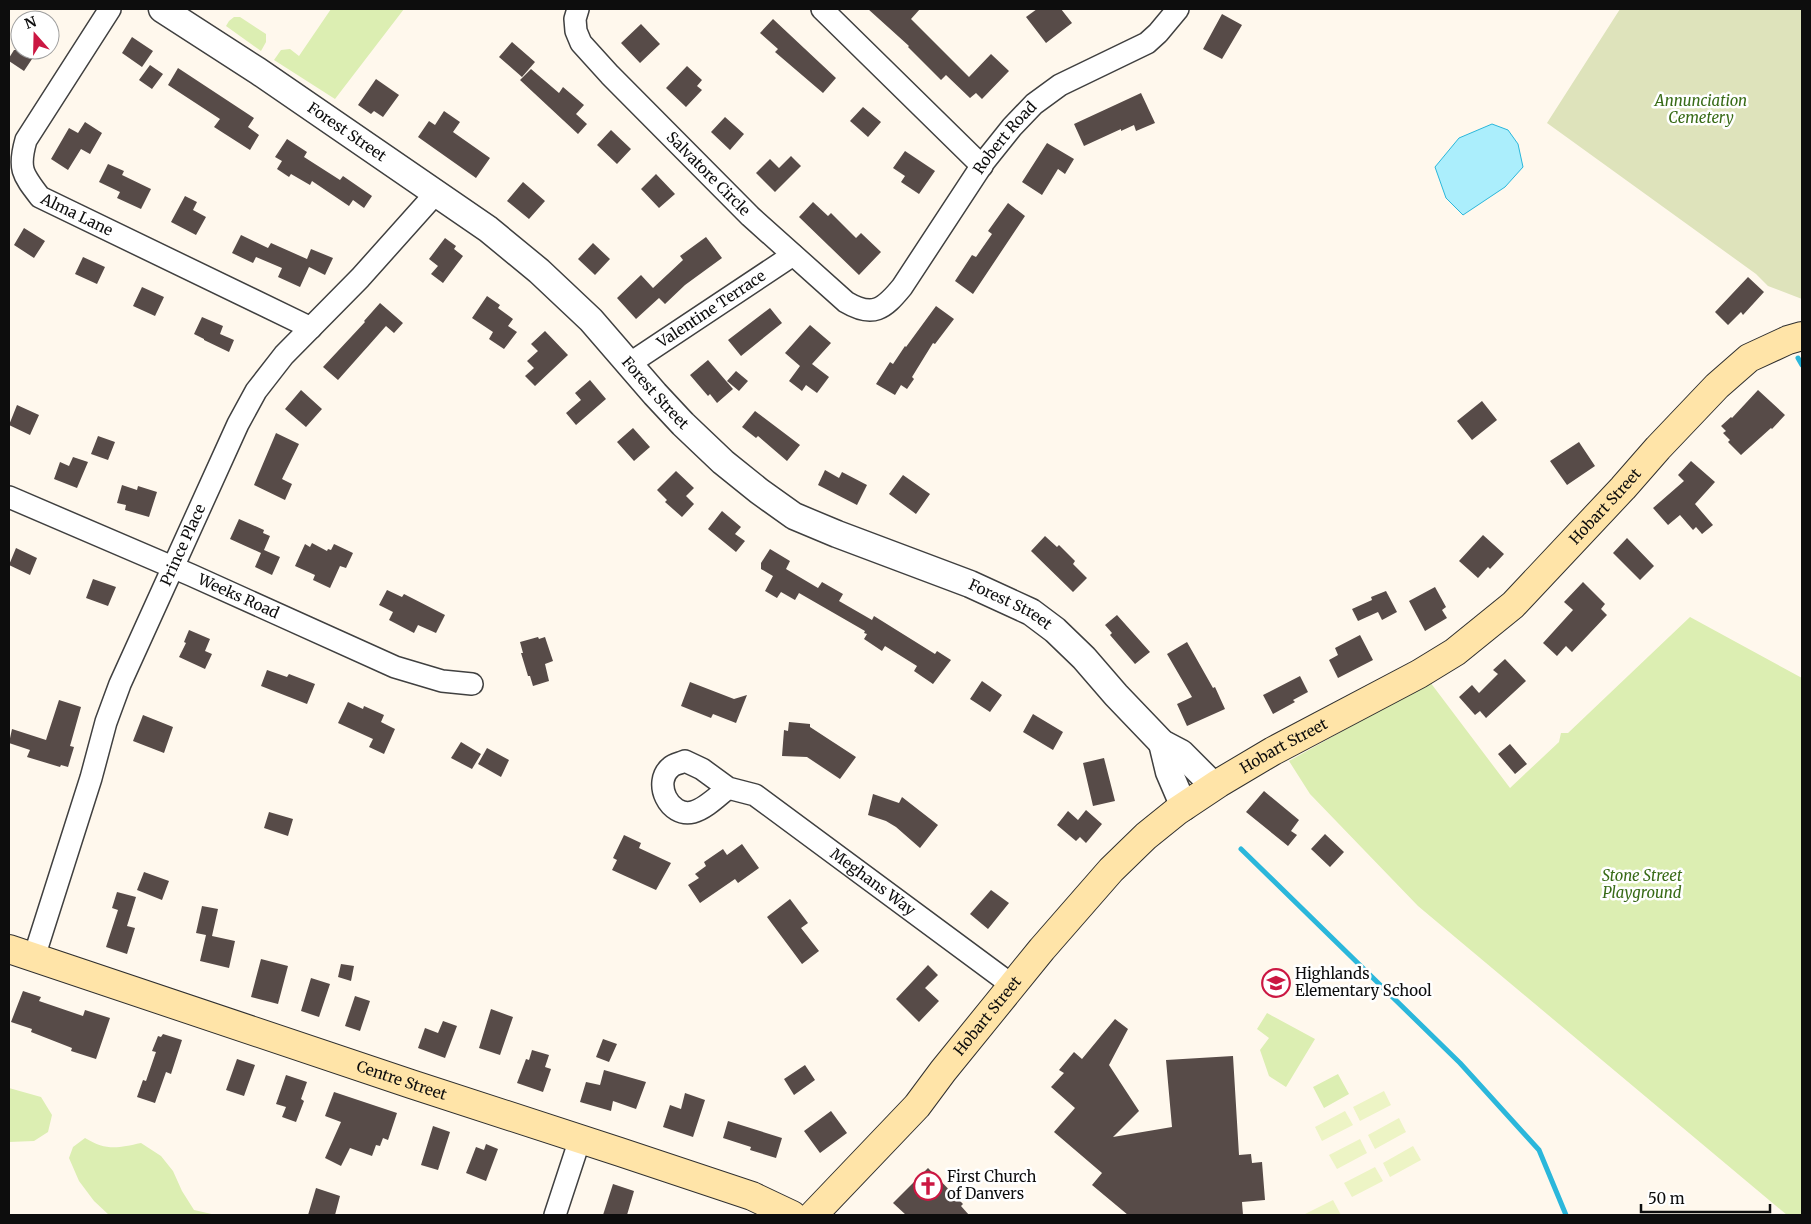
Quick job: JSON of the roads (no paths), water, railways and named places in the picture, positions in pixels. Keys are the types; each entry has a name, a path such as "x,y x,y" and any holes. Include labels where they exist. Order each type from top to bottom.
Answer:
{"main road":[{"name":"Hobart Street","path":"813,1215 917,1106 1012,985 1111,870 1146,836 1214,786 1273,751 1419,674 1456,652 1513,605 1717,386 1749,358 1788,340 1802,336"},
{"name":"Centre Street","path":"21,953 410,1084 752,1196 792,1215"}],"street":[{"name":"Alma Lane","path":"110,9 26,140 21,158 22,170 29,183 40,197 311,328"},
{"name":"Forest Street","path":"162,9 488,229 539,271 591,320 655,394 723,462 759,491 794,516 836,534 970,584 1031,612 1055,630 1084,658 1162,743 1181,753 1214,786"},
{"name":"Salvatore Circle","path":"578,9 575,19 576,31 581,43 610,75 750,216 793,255 846,302 859,310 873,309"},
{"path":"822,9 982,166"},
{"name":"Robert Road","path":"873,309 879,309 890,302 902,287 982,166 1012,127 1034,104 1060,85 1148,43 1178,9"},
{"name":"Prince Place","path":"21,953 91,778 114,699 145,626 238,424 256,390 284,355 360,278 436,193"},
{"name":"Valentine Terrace","path":"629,364 793,255"},
{"name":"Weeks Road","path":"9,496 395,667 442,680 472,684"},
{"path":"1162,743 1169,772 1184,807"},
{"name":"Meghans Way","path":"728,788 755,795 1012,985"},
{"path":"555,1215 580,1139"}],"water":[{"path":"1492,124 1508,130 1518,144 1523,167 1505,187 1463,215 1446,198 1435,167 1459,138"}],"waterway":[{"path":"1798,358 1802,365"},
{"path":"1241,849 1460,1063 1539,1150 1566,1215"}],"place":[{"name":"Highlands Elementary School","path":"1276,983"},
{"name":"First Church of Danvers","path":"928,1186"}],"park label":[{"name":"Annunciation Cemetery","path":"1701,110"},
{"name":"Stone Street Playground","path":"1642,884"}]}
